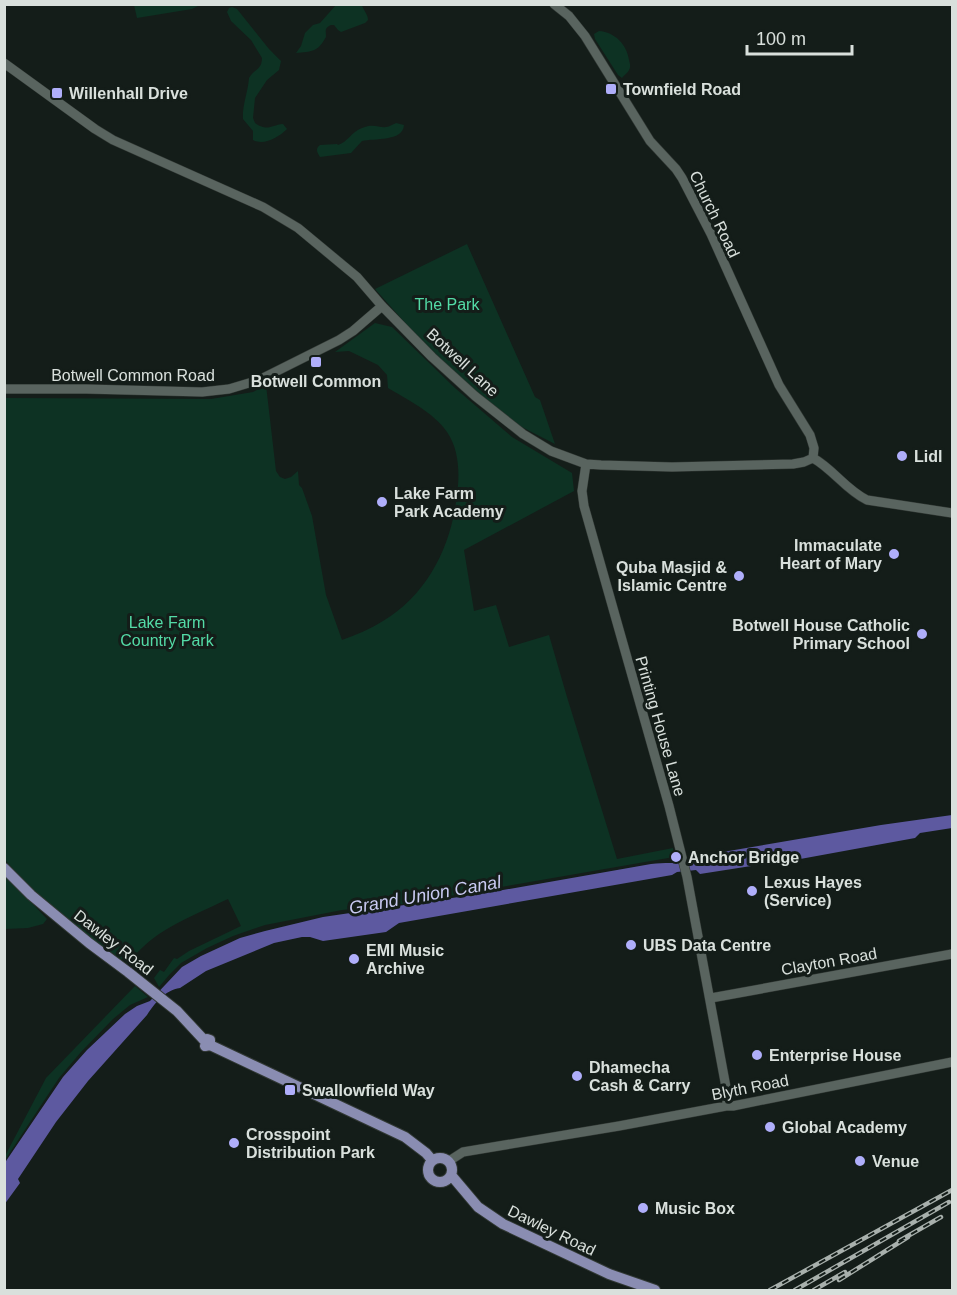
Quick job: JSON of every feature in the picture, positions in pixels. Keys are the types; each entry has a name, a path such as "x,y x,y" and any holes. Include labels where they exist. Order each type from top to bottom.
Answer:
{"main road":[{"name":"Dawley Road","path":"4,868 30,895 177,1011 207,1042 405,1137 426,1153 432,1161 427,1172 432,1180 444,1182 448,1179 453,1170 448,1161"},
{"path":"432,1161 442,1158 448,1161"},
{"name":"Dawley Road","path":"451,1175 478,1207 503,1224 609,1274 655,1290"}],"street":[{"name":"Church Road","path":"554,4 569,16 585,36 650,141 682,178 711,234 774,375 810,435 814,448 813,458"},
{"name":"Botwell Lane","path":"4,63 113,140 263,207 298,228 357,277 382,306 447,370 513,427 551,451 586,464 616,466 793,464 813,458"},
{"name":"Botwell Common Road","path":"4,389 86,388 202,392 229,389 260,380 339,340 382,306"},
{"path":"813,458 826,466 856,494 867,500 952,513"},
{"name":"Printing House Lane","path":"586,464 582,484 584,506 687,877 711,998 728,1098 726,1106"},
{"name":"Clayton Road","path":"711,998 952,954"},
{"name":"Blyth Road","path":"448,1161 463,1152 706,1111 952,1062"}],"green space":[{"path":"134,4 200,5 192,9 137,18"},
{"path":"336,5 362,5 368,20 341,32 331,25 326,29 326,37 317,49 296,53 305,33 313,25 320,23"},
{"path":"232,7 237,9 281,61 279,70 267,80 255,98 253,118 259,126 266,128 283,124 287,129 276,138 262,142 253,140 253,131 243,119 243,109 249,78 259,67 262,58 251,40 231,21 227,12"},
{"path":"599,31 615,37 626,49 630,67 622,78 595,39 594,34"},
{"path":"396,123 404,125 399,134 393,137 362,141 351,153 320,157 317,152 320,145 338,145 362,128 387,127"},
{"name":"The Park","path":"467,244 535,397 540,400 555,444 516,424 472,389 415,334 375,289"},
{"name":"Lake Farm Country Park","path":"375,323 392,327 455,388 512,437 572,473 574,491 464,550 474,611 496,605 509,647 549,635 617,859 673,848 674,857 403,904 342,910 265,925 233,936 181,963 159,987 154,978 160,970 164,972 174,958 177,959 241,926 228,899 159,934 127,963 62,916 5,860 4,398 211,399 253,392 266,385 276,471 280,477 285,479 298,471 299,485 312,516 326,595 342,640 363,632 399,610 425,582 450,532 458,486 454,446 447,432 435,418 388,388 387,375 378,365 349,351 335,352"},
{"path":"4,874 47,919 43,924 28,928 5,929"},
{"path":"135,986 148,997 130,1005 81,1052 59,1078 5,1160 46,1078"}],"shaded area":[{"path":"952,815 952,828 920,833 915,838 773,864 700,874 696,870 677,872 672,875 399,923 386,932 323,941 302,937 274,943 206,971 161,998 88,1081 56,1122 18,1179 20,1183 4,1205 4,1164 63,1077 87,1050 125,1014 150,1001 182,967 240,938 323,917 486,893 651,864 685,862 705,855"}],"railway":[{"path":"770,1290 952,1190"},
{"path":"795,1290 949,1202"},
{"path":"899,1241 941,1217"},
{"path":"839,1280 908,1237"},
{"path":"814,1290 845,1272"}],"place":[{"name":"Townfield Road","path":"611,89"},
{"name":"Willenhall Drive","path":"57,93"},
{"name":"Botwell Common","path":"316,362"},
{"name":"Lidl","path":"902,456"},
{"name":"Lake Farm Park Academy","path":"382,502"},
{"name":"Immaculate Heart of Mary","path":"894,554"},
{"name":"Quba Masjid & Islamic Centre","path":"739,576"},
{"name":"Botwell House Catholic Primary School","path":"922,634"},
{"name":"Anchor Bridge","path":"676,857"},
{"name":"Lexus Hayes (Service)","path":"752,891"},
{"name":"UBS Data Centre","path":"631,945"},
{"name":"EMI Music Archive","path":"354,959"},
{"name":"Enterprise House","path":"757,1055"},
{"name":"Dhamecha Cash & Carry","path":"577,1076"},
{"name":"Swallowfield Way","path":"290,1090"},
{"name":"Global Academy","path":"770,1127"},
{"name":"Crosspoint Distribution Park","path":"234,1143"},
{"name":"Venue","path":"860,1161"},
{"name":"Music Box","path":"643,1208"}],"water label":[{"name":"Grand Union Canal","path":"425,895"}]}
